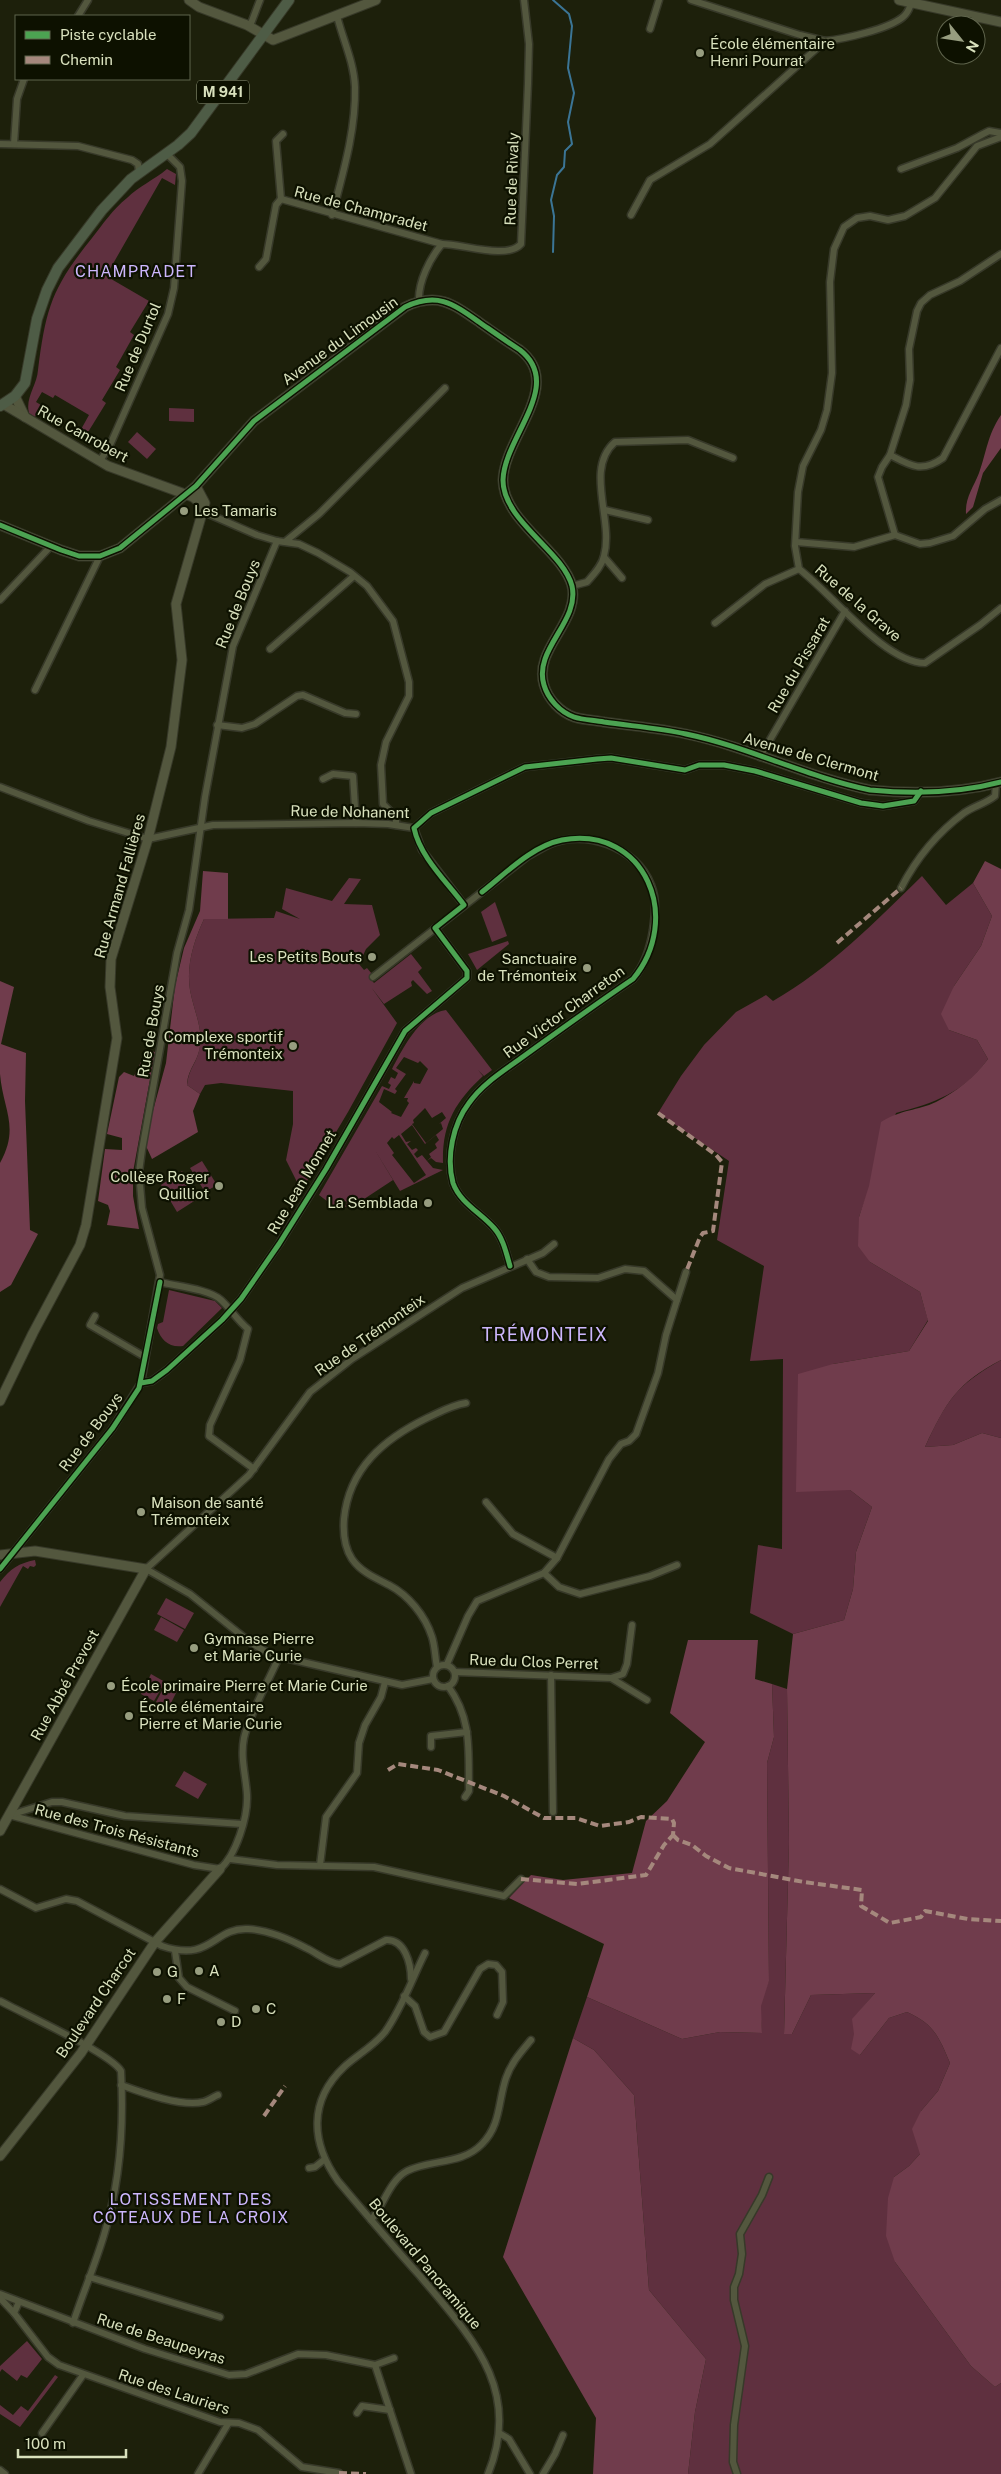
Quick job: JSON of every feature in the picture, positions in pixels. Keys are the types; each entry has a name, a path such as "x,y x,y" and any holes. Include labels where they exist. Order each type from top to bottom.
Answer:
{"main road":[{"name":"M 941","path":"118,192 168,154 191,133 289,0"},
{"name":"M 941","path":"2,405 15,396 25,383 37,319 52,279 77,242 118,192 140,172 168,154"}],"street":[{"path":"79,15 88,0"},
{"path":"189,0 199,7 250,26 263,36 273,40 376,0"},
{"path":"250,26 260,0"},
{"name":"Rue de Rivaly","path":"442,244 506,253 517,249 521,244 528,63 524,0"},
{"path":"650,29 659,0"},
{"path":"691,0 800,35 825,41 844,39 896,21 909,11 911,4"},
{"path":"899,0 911,4 922,3 1001,22"},
{"path":"332,215 351,134 355,86 349,52 336,16"},
{"path":"631,214 650,180 710,144 825,41"},
{"path":"14,144 17,99 24,80"},
{"path":"901,169 957,148 990,131 1001,132"},
{"name":"Rue de Champradet","path":"283,134 276,141 281,199 332,215 442,244"},
{"path":"716,623 765,584 798,569 796,542 798,492 802,466 821,430 827,410 832,373 830,282 834,249 844,227 857,218 870,216 888,220 906,216 934,198 977,146 1001,137"},
{"path":"0,144 78,146 132,160 138,164 140,172"},
{"name":"Rue de Durtol","path":"100,461 110,446 162,329 174,288 182,181 180,167 168,154"},
{"path":"259,267 266,259 276,206 281,199"},
{"path":"419,300 420,287 436,250 442,244"},
{"path":"895,535 878,477 890,455 906,404 910,380 909,349 917,310 920,303 934,293 960,281 1001,254"},
{"name":"Avenue du Limousin","path":"0,525 79,556 100,556 120,548 196,486 244,430 267,410 388,319 419,300 440,300 458,307 525,354 537,370 537,391 505,464 504,485 510,506 565,572 572,586"},
{"path":"890,455 919,467 928,467 943,458 1001,348"},
{"path":"286,540 319,514 445,388"},
{"name":"Rue Canrobert","path":"15,396 18,407 25,418"},
{"name":"Rue Canrobert","path":"2,405 116,470 185,495"},
{"path":"572,586 587,582 604,557 605,510 600,482 600,468 606,453 615,442 688,440 733,458"},
{"path":"196,486 205,503 204,512"},
{"path":"185,495 197,500 204,512 277,541 286,540 318,553 367,586 393,621 409,682 409,696 386,742 381,765 383,804 396,817 396,825"},
{"path":"796,542 854,547 895,535 920,544 953,536 985,509 1001,500"},
{"path":"605,510 648,520"},
{"name":"Rue Armand Fallières","path":"0,1401 84,1236 118,1038 110,987 111,959 148,839 170,747 182,660 176,604 204,512"},
{"name":"Rue de Bouys","path":"0,1569 30,1529 112,1429 141,1382 160,1282 157,1257 142,1208 139,1172 177,953 189,910 217,725 232,646 277,541"},
{"path":"0,600 51,546"},
{"path":"35,690 100,556"},
{"path":"604,557 622,578"},
{"name":"Rue de la Grave","path":"798,569 875,637 902,657 915,663 925,663 1001,608"},
{"path":"270,649 354,576"},
{"name":"Avenue de Clermont","path":"572,586 571,607 542,667 544,685 556,705 575,717 686,734 858,787 890,792 977,788 999,783"},
{"name":"Rue du Pissarat","path":"760,757 845,611"},
{"path":"217,725 242,728 255,724 297,696 303,695 345,713 356,714"},
{"name":"Rue de Nohanent","path":"0,787 89,821 148,839 202,827 356,823 414,828 430,813 525,767 597,758 611,758 685,770 700,765 724,765 755,770 861,803 883,806 914,801 921,791"},
{"path":"323,779 333,774 353,776 356,823"},
{"path":"901,888 911,869 935,838 966,812 986,803 995,796 999,783"},
{"path":"414,828 422,850 464,905"},
{"name":"Rue Victor Charreton","path":"373,977 528,856 561,840 592,840 618,850 641,867 651,885 655,907 649,952 640,971 633,979 492,1080 469,1102 461,1116 454,1136 451,1157 454,1184 463,1199 493,1226 500,1237 510,1266"},
{"name":"Rue Jean Monnet","path":"141,1382 152,1380 167,1370 229,1312 253,1283 280,1244 350,1128 405,1031 467,978 467,971 435,928"},
{"name":"Rue de Trémonteix","path":"146,1569 242,1483 310,1392 352,1359 456,1292 510,1266 543,1253 554,1244"},
{"path":"526,1259 536,1272 549,1277 598,1278 625,1269 644,1271 677,1300"},
{"path":"447,1664 468,1616 478,1602 544,1573 557,1558 609,1459 622,1444 636,1434 658,1373 666,1335 686,1272"},
{"path":"160,1282 211,1294 221,1300 229,1312 248,1329 245,1345 210,1425 209,1436 254,1469"},
{"path":"95,1316 90,1325 145,1357"},
{"path":"465,1797 469,1792 471,1764 467,1732 458,1703 448,1686 438,1685 433,1679 437,1667 432,1637 418,1611 403,1594 361,1570 352,1559 344,1541 345,1511 354,1479 374,1453 389,1440 410,1427 455,1405 466,1403"},
{"path":"486,1502 513,1534 557,1558"},
{"path":"0,1555 35,1551 146,1569 190,1594 251,1642 279,1657 402,1685 433,1679"},
{"path":"544,1573 558,1586 580,1594 650,1576 677,1566"},
{"name":"Rue Abbé Prevost","path":"0,1831 146,1569"},
{"name":"Rue du Clos Perret","path":"437,1667 447,1664 455,1672 611,1678 623,1674 627,1664 632,1625"},
{"path":"220,1869 235,1851 242,1824 247,1796 242,1757 244,1736 279,1657"},
{"name":"Rue du Clos Perret","path":"448,1686 454,1682 455,1672"},
{"path":"551,1675 553,1812"},
{"name":"Rue du Clos Perret","path":"611,1678 647,1700"},
{"path":"320,1865 326,1818 357,1773 359,1744 365,1725 381,1696 385,1682"},
{"path":"431,1747 431,1736 467,1732"},
{"path":"9,1815 52,1802 62,1802 125,1816 242,1824"},
{"name":"Rue des Trois Résistants","path":"9,1815 194,1865 220,1869"},
{"path":"230,1859 277,1865 374,1867 504,1896 521,1879"},
{"name":"Boulevard Charcot","path":"0,2156 85,2046 155,1942 220,1869"},
{"path":"0,1889 36,1908 66,1899 74,1900 175,1951 193,1952 208,1946 232,1931 246,1928 291,1940 340,1964 386,1940 392,1940 402,1946 406,1952 411,1980"},
{"path":"175,1951 179,1978 187,1987 234,2011"},
{"path":"425,1953 404,1996 415,2006 424,2032 430,2037 444,2032 480,1970 488,1964 496,1966 502,1972 503,2002 497,2016"},
{"name":"Boulevard Panoramique","path":"404,1996 393,2019 378,2040 333,2078 324,2095 318,2114 317,2135 324,2159 338,2181 467,2332 482,2354 490,2371 497,2395 499,2433 488,2474"},
{"path":"0,2001 85,2046 118,2066 121,2071 120,2146 114,2192 104,2234 73,2323"},
{"path":"371,2220 392,2186 407,2171 462,2157 482,2145 491,2134 497,2120 506,2079 512,2063 531,2040"},
{"path":"122,2085 144,2093 182,2102 204,2102 218,2095"},
{"path":"309,2168 315,2167 324,2159"},
{"path":"737,2474 733,2462 734,2425 745,2346 734,2300 734,2287 739,2274 742,2254 740,2234 762,2195 769,2177"},
{"path":"89,2277 220,2317"},
{"name":"Rue de Beaupeyras","path":"0,2296 145,2349 229,2375 246,2374 298,2354 326,2355 375,2365"},
{"name":"Rue des Lauriers","path":"0,2296 48,2357 59,2365 83,2375 228,2424 239,2423 258,2430 302,2468 339,2473"},
{"path":"14,2313 19,2302"},
{"path":"394,2358 375,2365 411,2474"},
{"path":"42,2433 48,2428 83,2375"},
{"path":"357,2413 362,2406 390,2410"},
{"path":"200,2474 228,2424"},
{"path":"499,2433 509,2439 530,2474"},
{"path":"543,2474 556,2454 563,2435"},
{"path":"0,2470 5,2474"}],"shaded area":[{"path":"167,169 176,174 175,185 162,178 106,276 149,301 130,332 134,335 116,367 120,370 102,400 106,403 85,437 79,433 89,415 55,395 53,398 42,392 36,402 41,405 35,417 29,413 28,407 37,376 48,314 59,285 79,255 117,207 136,190"},
{"path":"169,408 194,409 194,422 169,421"},
{"path":"1001,415 1001,448 983,473 973,507 966,514 968,498 979,473 990,437"},
{"path":"137,432 156,449 147,459 128,442"},
{"path":"985,861 1001,869 1001,1360 986,1368 954,1395 925,1447 953,1445 982,1433 1001,1438 1001,2383 995,2387 971,2366 895,2262 886,2236 888,2198 894,2177 909,2166 920,2154 912,2129 921,2111 938,2091 950,2063 935,2032 924,2021 907,2012 889,2018 860,2055 851,2049 854,2034 852,2019 875,1993 811,1995 792,2034 784,2034 789,1842 787,1689 793,1634 844,1620 853,1589 856,1552 872,1507 850,1490 796,1492 798,1374 833,1364 909,1351 928,1321 920,1292 870,1262 858,1246 859,1217 869,1186 881,1122 943,1098 971,1078 988,1059 977,1040 949,1030 941,1014 954,986 981,946 992,916 973,883"},
{"path":"203,871 228,873 228,919 204,919 190,962 190,990 201,1039 199,1052 189,1074 187,1085 200,1094 193,1111 198,1132 152,1159 146,1146 148,1129 166,1063 175,986 184,948 200,911"},
{"path":"922,876 946,905 973,883 992,916 981,946 954,986 949,1030 977,1040 988,1059 969,1080 947,1095 896,1113 859,1217 870,1262 920,1292 928,1320 909,1351 833,1364 850,1490 872,1507 856,1552 853,1589 844,1620 793,1634 750,1613 758,1545 782,1549 783,1359 750,1361 764,1266 717,1240 729,1161 658,1113 681,1076 704,1045 736,1012 766,995 773,1001 794,988 833,959"},
{"name":"Complexe sportif Trémonteix","path":"349,878 361,879 344,904 372,905 380,935 366,949 359,964 364,970 367,968 372,974 369,977 374,983 411,954 422,968 418,972 432,991 427,994 413,980 411,982 412,986 384,1004 371,987 397,1023 348,1112 304,1186 297,1182 286,1160 293,1124 293,1091 221,1083 205,1085 200,1094 187,1085 189,1074 199,1052 201,1039 190,990 190,962 204,919 274,918 276,911 300,919 282,909 286,888 332,901"},
{"path":"495,902 507,936 492,942 481,912"},
{"path":"508,941 509,944 477,970 468,954"},
{"path":"0,981 14,987 1,1044 26,1053 25,1101 30,1230 38,1234 11,1285 0,1292 0,1163 6,1150 10,1129 0,1074"},
{"path":"446,1010 492,1070 484,1076 478,1070 483,1076 465,1095 452,1115 445,1137 443,1163 436,1162 431,1158 427,1161 433,1168 443,1170 400,1191 373,1147 393,1180 355,1205 345,1207 347,1202 345,1201 341,1207 336,1208 319,1195 382,1086 389,1089 391,1085 388,1083 391,1077 395,1079 398,1073 392,1069 407,1042 420,1025 437,1013","holes":["404,1057 418,1063 420,1061 428,1069 420,1084 414,1083 414,1081 404,1098 408,1098 407,1101 409,1103 401,1117 391,1113 379,1102 384,1089 395,1094 397,1091 395,1089 406,1074 396,1068","425,1108 432,1118 442,1112 446,1118 439,1124 441,1123 443,1129 426,1143 412,1124 414,1123 413,1120","412,1125 425,1144 436,1135 439,1140 435,1144 437,1148 429,1154 431,1157 427,1161 422,1155 417,1158 414,1154 418,1150 416,1148 412,1150 407,1144 411,1141 406,1142 401,1134","399,1135 426,1175 414,1183 392,1155 394,1153 387,1143 392,1137 394,1139"]},
{"path":"147,1050 155,1052 133,1172 133,1196 139,1229 107,1225 110,1211 108,1205 98,1201 105,1149 122,1150 122,1138 107,1134 119,1077 124,1072 134,1076"},
{"path":"202,1161 217,1185 205,1192 190,1168"},
{"path":"182,1171 199,1198 177,1212 161,1185"},
{"path":"169,1290 215,1301 222,1308 183,1346 174,1346 166,1342 157,1328 158,1324 163,1322"},
{"path":"1001,1360 1001,1438 982,1433 953,1445 925,1447 940,1417 954,1396 973,1378"},
{"path":"35,1560 36,1565 34,1567 30,1566 28,1569 23,1566 0,1607 0,1582 15,1567"},
{"path":"166,1598 194,1613 185,1629 157,1614"},
{"path":"161,1617 184,1630 177,1642 154,1630"},
{"path":"688,1640 758,1640 755,1679 772,1684 774,1737 767,1763 769,1981 761,2006 762,2033 720,2032 682,2039 587,1997 604,1944 509,1898 531,1875 563,1880 632,1873 646,1821 667,1801 705,1742 670,1713"},
{"path":"151,1674 165,1682 154,1701 141,1694"},
{"path":"166,1683 178,1689 168,1709 156,1702"},
{"path":"772,1684 787,1689 789,1842 784,2033 792,2034 811,1995 875,1993 853,2019 860,2055 889,2018 907,2012 924,2021 939,2039 950,2063 938,2091 921,2111 920,2154 909,2166 894,2177 895,2262 971,2366 995,2387 1001,2383 1001,2474 688,2474 695,2412 706,2359 649,2290 634,2095 594,2050 573,2038 587,1997 682,2039 720,2032 762,2033 760,2006 769,1980 767,1763 774,1737"},
{"path":"184,1771 207,1784 198,1799 175,1786"},
{"path":"573,2038 594,2050 634,2095 649,2290 706,2359 695,2412 688,2474 593,2474 596,2418 503,2257"},
{"path":"27,2341 42,2359 27,2378 21,2375 17,2381 2,2369 0,2372 0,2366"},
{"path":"55,2375 58,2377 20,2427 0,2414 0,2405 13,2415 21,2406 28,2411"}],"waterway":[{"path":"553,0 569,14 572,26 568,68 574,93 568,122 572,144 565,151 564,167 557,175 551,200 554,216 553,252"}],"marked path":[{"path":"837,943 901,888"},
{"path":"658,1113 716,1155 722,1162 713,1231 703,1233 700,1237 686,1272"},
{"path":"388,1770 398,1764 438,1770 504,1796 544,1818 576,1818 600,1826 629,1822 641,1817 672,1819 674,1823 673,1835"},
{"path":"673,1835 678,1840 692,1845 706,1856 729,1868 804,1882 862,1890 861,1906 890,1923 921,1917 925,1911 968,1919 1001,1921"},
{"path":"521,1879 577,1884 646,1875 664,1845 673,1835"},
{"path":"264,2116 285,2086"},
{"path":"339,2473 366,2474"}],"cycle path":[{"path":"0,525 79,556 100,556 120,548 196,486 254,421 405,307 426,300 444,302 461,310 520,350 532,364 536,379 535,395 529,412 512,446 503,480 506,495 513,509 522,522 557,560 572,586 573,599 569,612 550,647 542,672 546,690 559,708 569,715 581,719 666,730 732,746 824,778 870,790 936,792 985,786 1001,782"},
{"path":"141,1383 152,1381 167,1370 222,1320 241,1299 279,1244 326,1169 405,1031 467,978 467,971 435,928 464,905 435,869 417,839 414,828 431,813 525,767 611,758 685,770 699,765 724,765 755,771 861,803 883,806 914,801 921,791"},
{"path":"482,892 519,862 540,848 562,840 591,839 616,847 635,862 648,881 655,905 655,930 648,955 633,979 495,1077 481,1089 463,1111 452,1141 450,1162 453,1183 466,1202 500,1236 510,1266"},
{"path":"0,1569 112,1429 139,1388 160,1282"}],"place":[{"name":"École élémentaire Henri Pourrat","path":"700,53"},
{"name":"Les Tamaris","path":"184,511"},
{"name":"Les Petits Bouts","path":"372,957"},
{"name":"Sanctuaire de Trémonteix","path":"587,968"},
{"name":"Complexe sportif Trémonteix","path":"293,1046"},
{"name":"Collège Roger Quilliot","path":"219,1186"},
{"name":"La Semblada","path":"428,1203"},
{"name":"Maison de santé Trémonteix","path":"141,1512"},
{"name":"Gymnase Pierre et Marie Curie","path":"194,1648"},
{"name":"École primaire Pierre et Marie Curie","path":"111,1686"},
{"name":"École élémentaire Pierre et Marie Curie","path":"129,1716"},
{"name":"A","path":"199,1971"},
{"name":"G","path":"157,1972"},
{"name":"F","path":"167,1999"},
{"name":"C","path":"256,2009"},
{"name":"D","path":"221,2022"}],"district":[{"name":"CHAMPRADET","path":"136,271"},
{"name":"TRÉMONTEIX","path":"545,1335"},
{"name":"LOTISSEMENT DES CÔTEAUX DE LA CROIX","path":"191,2208"}]}
